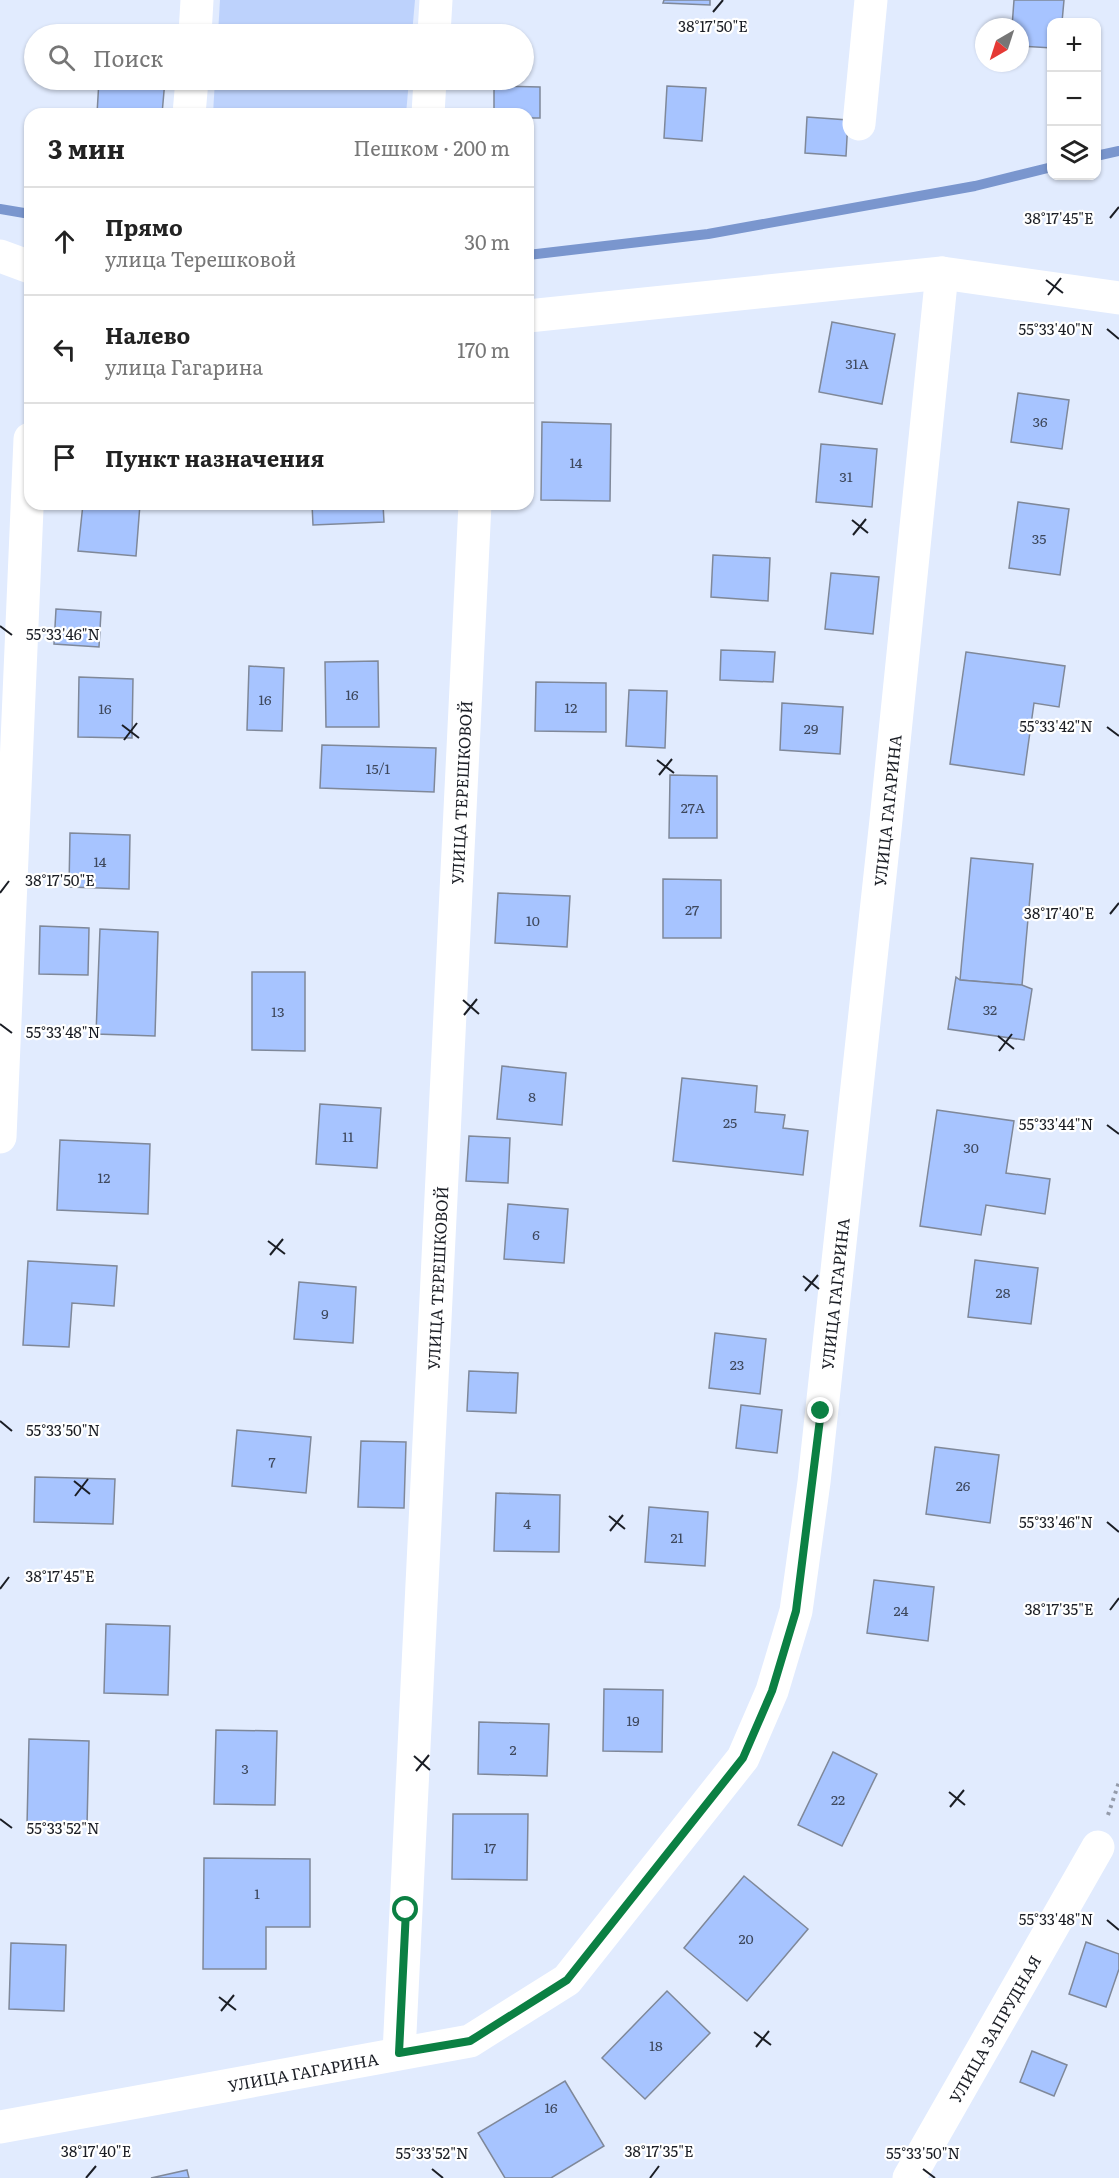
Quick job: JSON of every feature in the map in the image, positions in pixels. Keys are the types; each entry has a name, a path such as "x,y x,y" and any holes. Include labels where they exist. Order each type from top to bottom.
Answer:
{"street":[{"path":"196,24 197,0"},
{"path":"435,24 436,0"},
{"path":"860,123 871,0"},
{"path":"190,108 191,90"},
{"path":"428,108 429,90"},
{"path":"0,256 24,265"},
{"path":"534,315 942,273 1119,298"},
{"name":"УЛИЦА ГАГАРИНА","path":"0,2127 470,2041 567,1980 743,1758 772,1691 796,1611 814,1482 886,820 942,273"},
{"path":"0,1137 27,510"},
{"name":"УЛИЦА ТЕРЕШКОВОЙ","path":"399,2053 475,510"},
{"name":"УЛИЦА ЗАПРУДНАЯ","path":"909,2178 1098,1847"}],"shaded area":[{"path":"220,0 415,0 413,24 219,24"},
{"path":"214,90 408,90 407,108 213,108"}],"building":[{"path":"664,0 710,0 710,5 663,3"},
{"path":"1014,0 1064,0 1062,18 1047,18 1047,48 1029,47 1029,18 1013,18"},
{"path":"667,86 706,88 702,141 664,138"},
{"path":"534,87 540,87 540,118 534,118 534,108 494,108 494,90 534,90"},
{"path":"98,90 164,90 163,108 97,108"},
{"path":"807,117 848,120 846,156 805,153"},
{"path":"832,322 895,334 882,404 819,392"},
{"path":"1018,393 1069,400 1062,449 1011,442"},
{"path":"542,422 611,424 610,501 541,500"},
{"path":"821,444 877,449 872,507 816,502"},
{"path":"1018,502 1069,509 1060,575 1009,568"},
{"path":"82,510 140,510 136,556 78,551"},
{"path":"312,510 383,510 384,522 313,525"},
{"path":"713,555 770,558 768,601 711,597"},
{"path":"831,573 879,577 873,634 825,629"},
{"path":"56,609 101,612 99,647 54,644"},
{"path":"721,650 775,652 773,682 720,680"},
{"path":"966,652 1065,666 1059,707 1034,703 1024,775 950,764"},
{"path":"378,661 379,727 326,727 325,662"},
{"path":"249,666 284,668 282,731 247,730"},
{"path":"79,677 133,679 132,738 78,737"},
{"path":"536,682 606,683 606,732 535,731"},
{"path":"629,690 667,691 665,748 626,746"},
{"path":"782,703 843,707 840,754 780,750"},
{"path":"322,745 436,748 434,792 320,788"},
{"path":"670,775 717,776 717,838 669,838"},
{"path":"70,833 130,835 129,889 69,887"},
{"path":"971,858 1033,864 1022,985 960,980"},
{"path":"663,879 721,880 721,938 663,938"},
{"path":"498,893 570,896 567,947 495,943"},
{"path":"40,926 89,928 88,975 39,974"},
{"path":"100,929 158,932 155,1036 96,1034"},
{"path":"252,972 305,972 305,1051 252,1050"},
{"path":"956,977 960,980 1022,985 1032,989 1024,1040 948,1029"},
{"path":"502,1066 566,1073 562,1125 497,1119"},
{"path":"682,1078 757,1086 755,1112 785,1115 783,1128 808,1131 803,1175 673,1161"},
{"path":"320,1104 381,1108 377,1168 316,1164"},
{"path":"937,1110 1014,1121 1006,1173 1050,1179 1045,1214 986,1205 981,1235 920,1226"},
{"path":"469,1136 510,1138 508,1183 466,1181"},
{"path":"60,1140 150,1144 148,1214 57,1210"},
{"path":"508,1204 568,1209 564,1263 504,1259"},
{"path":"975,1260 1038,1268 1031,1324 968,1317"},
{"path":"28,1261 117,1266 114,1306 72,1303 69,1347 23,1345"},
{"path":"299,1282 356,1287 353,1343 294,1339"},
{"path":"715,1333 766,1339 760,1394 709,1388"},
{"path":"469,1371 518,1373 516,1413 467,1411"},
{"path":"741,1405 782,1410 777,1453 736,1448"},
{"path":"237,1430 311,1437 306,1493 232,1486"},
{"path":"361,1441 406,1442 404,1508 358,1507"},
{"path":"935,1447 999,1455 990,1523 926,1514"},
{"path":"35,1477 115,1479 113,1524 34,1522"},
{"path":"496,1493 560,1495 559,1552 494,1551"},
{"path":"649,1507 708,1512 705,1566 645,1562"},
{"path":"874,1580 934,1587 928,1641 867,1633"},
{"path":"106,1624 170,1626 168,1695 104,1693"},
{"path":"604,1689 663,1690 662,1752 603,1751"},
{"path":"479,1722 549,1724 547,1776 478,1774"},
{"path":"216,1730 277,1731 275,1805 214,1804"},
{"path":"29,1739 89,1741 87,1826 27,1825"},
{"path":"833,1752 877,1774 842,1846 798,1825"},
{"path":"453,1814 528,1814 527,1880 452,1879"},
{"path":"204,1858 310,1859 310,1927 266,1927 266,1969 203,1969"},
{"path":"744,1876 808,1929 747,2001 684,1948"},
{"path":"1086,1942 1119,1954 1119,1969 1106,2007 1069,1994"},
{"path":"11,1943 66,1945 64,2011 9,2009"},
{"path":"667,1991 710,2033 645,2099 602,2058"},
{"path":"1032,2051 1067,2065 1054,2096 1020,2082"},
{"path":"565,2081 604,2146 551,2178 505,2178 478,2133"},
{"path":"187,2170 189,2178 151,2178"}],"waterway":[{"path":"1101,155 1119,151"},
{"path":"534,254 708,234 975,186 1047,168"},
{"path":"0,209 24,213"}],"route":[{"path":"406,1910 399,2053 470,2041 567,1980 743,1758 772,1691 796,1611 814,1482 821,1411"}]}
